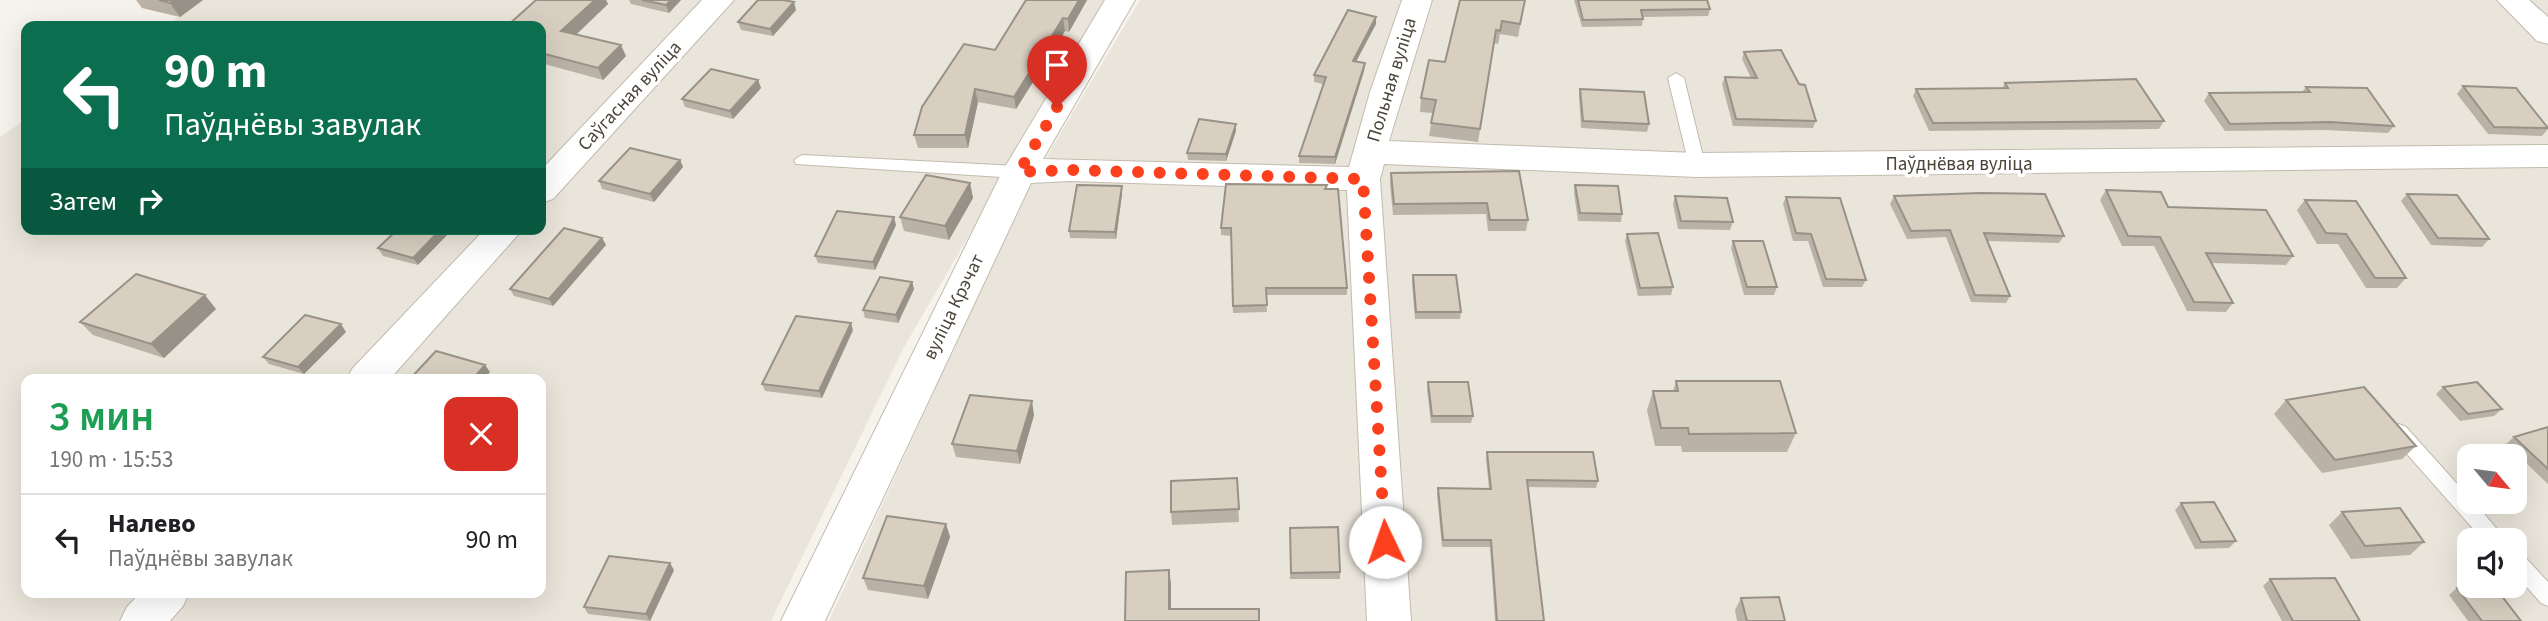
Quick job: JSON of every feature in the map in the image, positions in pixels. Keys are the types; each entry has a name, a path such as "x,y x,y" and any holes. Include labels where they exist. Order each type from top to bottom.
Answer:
{"street":[{"name":"Саўгасная вуліца","path":"546,186 719,0"},
{"name":"вуліца Крэчат","path":"803,621 1019,172 1120,0"},
{"name":"Польная вуліца","path":"1389,621 1366,166 1417,0"},
{"path":"2512,0 2548,34"},
{"name":"Паўднёвая вуліца","path":"1019,172 1366,166 1697,166 2548,156"},
{"path":"372,374 500,235"},
{"path":"142,621 163,598"}],"lane":[{"path":"1676,78 1697,166"},
{"path":"802,160 1019,172"},
{"path":"2388,420 2485,528"},
{"path":"2527,573 2548,597"}],"shaded area":[{"path":"203,0 1105,0 903,349 771,621 0,621 0,137 21,122 21,235 546,235 546,21 173,21"},
{"path":"1140,0 2548,0 2548,621 829,621 1025,193"}],"building":[{"path":"536,0 595,0 561,31 621,45 598,68 546,54 546,21 513,21"},
{"path":"642,0 671,0 666,5"},
{"path":"758,0 794,2 770,29 738,22"},
{"path":"1026,0 1079,0 1068,19 1063,18 1014,97 975,89 965,135 914,135 922,107 964,44 995,50"},
{"path":"1460,0 1525,0 1520,24 1502,21 1500,31 1496,30 1480,129 1431,123 1436,100 1421,98 1429,60 1445,62"},
{"path":"1578,0 1707,0 1710,9 1641,10 1643,19 1583,20"},
{"path":"1348,10 1376,17 1353,61 1365,63 1335,157 1299,156 1326,77 1314,75"},
{"path":"1781,50 1799,84 1805,85 1816,121 1736,119 1725,77 1757,78 1744,52"},
{"path":"711,69 758,80 730,111 682,99"},
{"path":"2136,79 2164,121 1933,123 1916,89 2008,88 2005,83"},
{"path":"2463,86 2516,88 2548,128 2494,127"},
{"path":"2306,87 2367,88 2394,126 2330,122 2230,124 2209,93 2310,92"},
{"path":"1580,89 1644,92 1649,124 1583,121"},
{"path":"1199,119 1236,124 1226,154 1187,153"},
{"path":"630,148 680,160 650,194 599,181"},
{"path":"1519,171 1528,220 1490,220 1487,203 1394,204 1391,173"},
{"path":"926,175 970,183 945,226 900,217"},
{"path":"1226,184 1327,185 1325,189 1338,189 1347,288 1266,288 1267,305 1233,306 1231,228 1221,228"},
{"path":"1077,185 1122,186 1115,232 1069,231"},
{"path":"1575,185 1618,186 1622,214 1580,213"},
{"path":"2106,190 2161,192 2168,207 2266,210 2293,256 2206,253 2233,303 2194,302 2160,237 2128,236"},
{"path":"2045,194 2064,236 1984,233 2010,296 1975,295 1950,230 1911,231 1894,196"},
{"path":"2407,194 2457,195 2489,239 2438,238"},
{"path":"1675,196 1727,198 1733,222 1681,221"},
{"path":"1786,197 1840,198 1866,280 1826,279 1811,234 1796,233"},
{"path":"2305,200 2356,201 2406,278 2375,278 2346,234 2326,233"},
{"path":"837,211 894,217 873,262 815,256"},
{"path":"564,228 602,238 549,299 510,289"},
{"path":"1658,233 1673,287 1640,288 1627,234"},
{"path":"392,235 435,235 413,258 378,248"},
{"path":"1733,241 1763,241 1777,287 1747,287"},
{"path":"136,274 205,295 151,344 80,322"},
{"path":"1413,275 1456,275 1461,312 1416,312"},
{"path":"880,277 912,282 896,315 863,310"},
{"path":"305,315 341,324 298,367 263,357"},
{"path":"796,316 851,323 819,391 762,384"},
{"path":"436,351 485,365 477,374 415,374"},
{"path":"1676,381 1780,381 1796,433 1689,434 1688,428 1661,428 1653,391 1678,391"},
{"path":"1428,382 1468,382 1473,416 1432,416"},
{"path":"2477,382 2502,409 2468,414 2443,387"},
{"path":"2364,387 2416,446 2335,460 2286,400"},
{"path":"970,395 1032,401 1017,451 952,444"},
{"path":"2548,427 2548,469 2527,449 2527,444 2521,444 2514,437"},
{"path":"1487,452 1593,452 1598,481 1527,480 1544,621 1497,621 1491,540 1443,540 1438,488 1491,489"},
{"path":"1237,478 1239,509 1171,512 1171,481"},
{"path":"2214,502 2236,541 2201,542 2181,503"},
{"path":"2400,508 2424,542 2365,546 2342,512"},
{"path":"887,516 946,524 924,586 863,578"},
{"path":"1338,527 1340,572 1291,573 1290,528"},
{"path":"609,556 670,563 646,614 584,607"},
{"path":"1169,570 1169,609 1259,609 1259,621 1125,621 1126,572"},
{"path":"2335,578 2360,621 2293,621 2270,579"},
{"path":"1779,597 1785,621 1747,621 1741,598"},
{"path":"2465,598 2503,598 2521,621 2482,621"}],"route":[{"path":"1057,107 1019,172 1070,170 1363,179 1385,542"}]}
